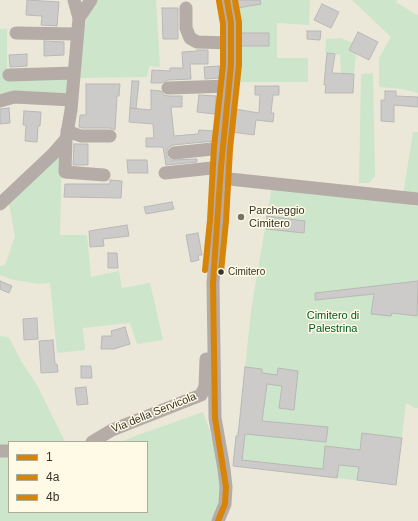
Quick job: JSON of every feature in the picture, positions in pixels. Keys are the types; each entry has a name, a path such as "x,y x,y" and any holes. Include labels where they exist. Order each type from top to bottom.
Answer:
{"street":[{"path":"74,0 79,18 72,100 67,135 65,172 104,176"},
{"path":"79,18 92,0"},
{"path":"218,521 225,504 226,487 214,418 213,271 218,229 222,148 229,86 231,18 227,0"},
{"path":"186,8 187,32 190,38 197,42 231,43"},
{"path":"16,33 77,34"},
{"path":"10,74 74,73"},
{"path":"168,88 229,86"},
{"path":"0,101 14,97 72,100"},
{"path":"67,135 110,136"},
{"path":"0,204 53,154 67,135"},
{"path":"174,154 222,148"},
{"path":"165,173 220,172 418,199"},
{"name":"Via della Servicola","path":"94,441 106,433 201,395 205,387 206,338 214,334"}],"green space":[{"path":"97,0 156,0 160,67 149,66 147,77 78,78 80,42 88,15"},
{"path":"231,0 310,0 309,25 277,23 277,58 308,58 308,82 233,82"},
{"path":"352,0 397,0 396,2 417,15 418,14 418,93 402,89 379,87 379,58 391,37"},
{"path":"0,29 7,29 7,76 70,75 70,96 0,96"},
{"path":"341,38 353,43 349,50 356,54 354,74 341,73 340,55 325,52 326,39"},
{"path":"373,73 375,176 369,183 359,183 361,74"},
{"path":"413,132 418,132 418,197 403,195"},
{"path":"62,148 60,235 87,235 91,277 119,271 122,288 150,283 163,340 137,344 130,323 83,328 85,350 57,353 50,283 38,284 10,279 0,275 0,266 5,265 15,236 8,198"},
{"name":"Cimitero di Palestrina","path":"272,186 418,206 418,408 406,403 396,485 233,466 236,436 239,425 251,311"},
{"path":"0,336 9,337 21,361 37,385 65,441 8,441 8,513 148,513 148,441 123,441 203,412 215,446 222,493 213,521 0,521"}],"building":[{"path":"27,0 59,2 57,26 41,25 42,16 26,15"},
{"path":"235,0 260,0 261,4 237,8"},
{"path":"322,4 339,12 331,28 314,20"},
{"path":"162,8 178,8 178,39 163,39"},
{"path":"307,31 321,31 320,40 307,39"},
{"path":"358,32 378,42 369,60 349,50"},
{"path":"239,33 269,33 269,46 239,46"},
{"path":"44,41 64,42 64,55 44,56"},
{"path":"208,50 208,64 190,64 191,79 168,80 162,83 151,83 152,70 170,71 170,68 183,68 182,52"},
{"path":"327,53 335,54 332,73 354,74 353,93 325,93 326,85 324,85"},
{"path":"27,54 27,66 10,67 9,55"},
{"path":"219,66 220,78 205,79 204,67"},
{"path":"132,81 139,81 136,109 130,108"},
{"path":"86,84 120,84 119,96 117,96 115,130 110,128 79,127 80,115 86,115"},
{"path":"255,86 279,86 279,95 273,95 271,113 274,113 273,122 256,120 254,135 232,132 235,109 259,113 260,95 255,95"},
{"path":"151,90 161,91 164,95 168,96 182,96 182,107 171,107 174,136 198,134 199,130 215,131 214,141 173,145 167,150 167,157 171,160 197,159 197,162 166,165 163,147 146,147 146,138 154,138 153,124 129,122 130,108 151,110"},
{"path":"385,91 396,91 396,96 418,97 418,107 394,105 394,122 381,121 381,100 385,100"},
{"path":"199,95 216,96 215,114 197,112"},
{"path":"9,108 10,123 0,124 0,109"},
{"path":"24,111 41,112 37,142 25,141 26,125 23,125"},
{"path":"74,144 88,144 88,165 73,165"},
{"path":"127,160 147,160 148,173 128,173"},
{"path":"110,180 122,181 121,198 64,197 65,184 110,184"},
{"path":"172,202 174,209 146,214 144,207"},
{"path":"267,216 305,221 304,233 266,229"},
{"path":"127,225 129,236 103,239 104,246 90,247 89,231"},
{"path":"198,233 202,255 198,255 199,260 191,262 186,235"},
{"path":"108,253 117,253 118,268 108,268"},
{"path":"0,281 12,286 9,293 0,289"},
{"path":"418,281 417,316 392,313 391,316 371,314 374,294 315,300 315,293"},
{"path":"37,318 38,339 24,340 23,319"},
{"path":"125,327 130,344 114,349 101,349 102,336 112,336 111,331"},
{"path":"53,340 55,364 57,364 58,372 41,373 39,341"},
{"path":"81,366 91,366 92,378 81,378"},
{"path":"245,367 262,369 262,373 277,375 278,368 298,371 294,410 279,408 282,386 267,384 262,421 328,427 326,442 245,434 242,460 323,469 325,446 360,450 362,433 402,438 396,485 357,480 359,467 339,465 337,478 233,466 236,436 238,436"},
{"path":"86,387 88,404 77,405 75,388"}],"transit line":[{"name":"1","path":"218,521 225,504 226,487 215,418 213,283 221,167 231,65 231,23 227,0"},
{"name":"4a","path":"221,272 226,221 230,149 239,65 239,22 235,0"},
{"name":"4b","path":"205,270 210,220 214,147 223,65 223,24 219,1"}],"place":[{"name":"Parcheggio Cimitero","path":"241,217"},
{"name":"Cimitero","path":"221,272"}]}
